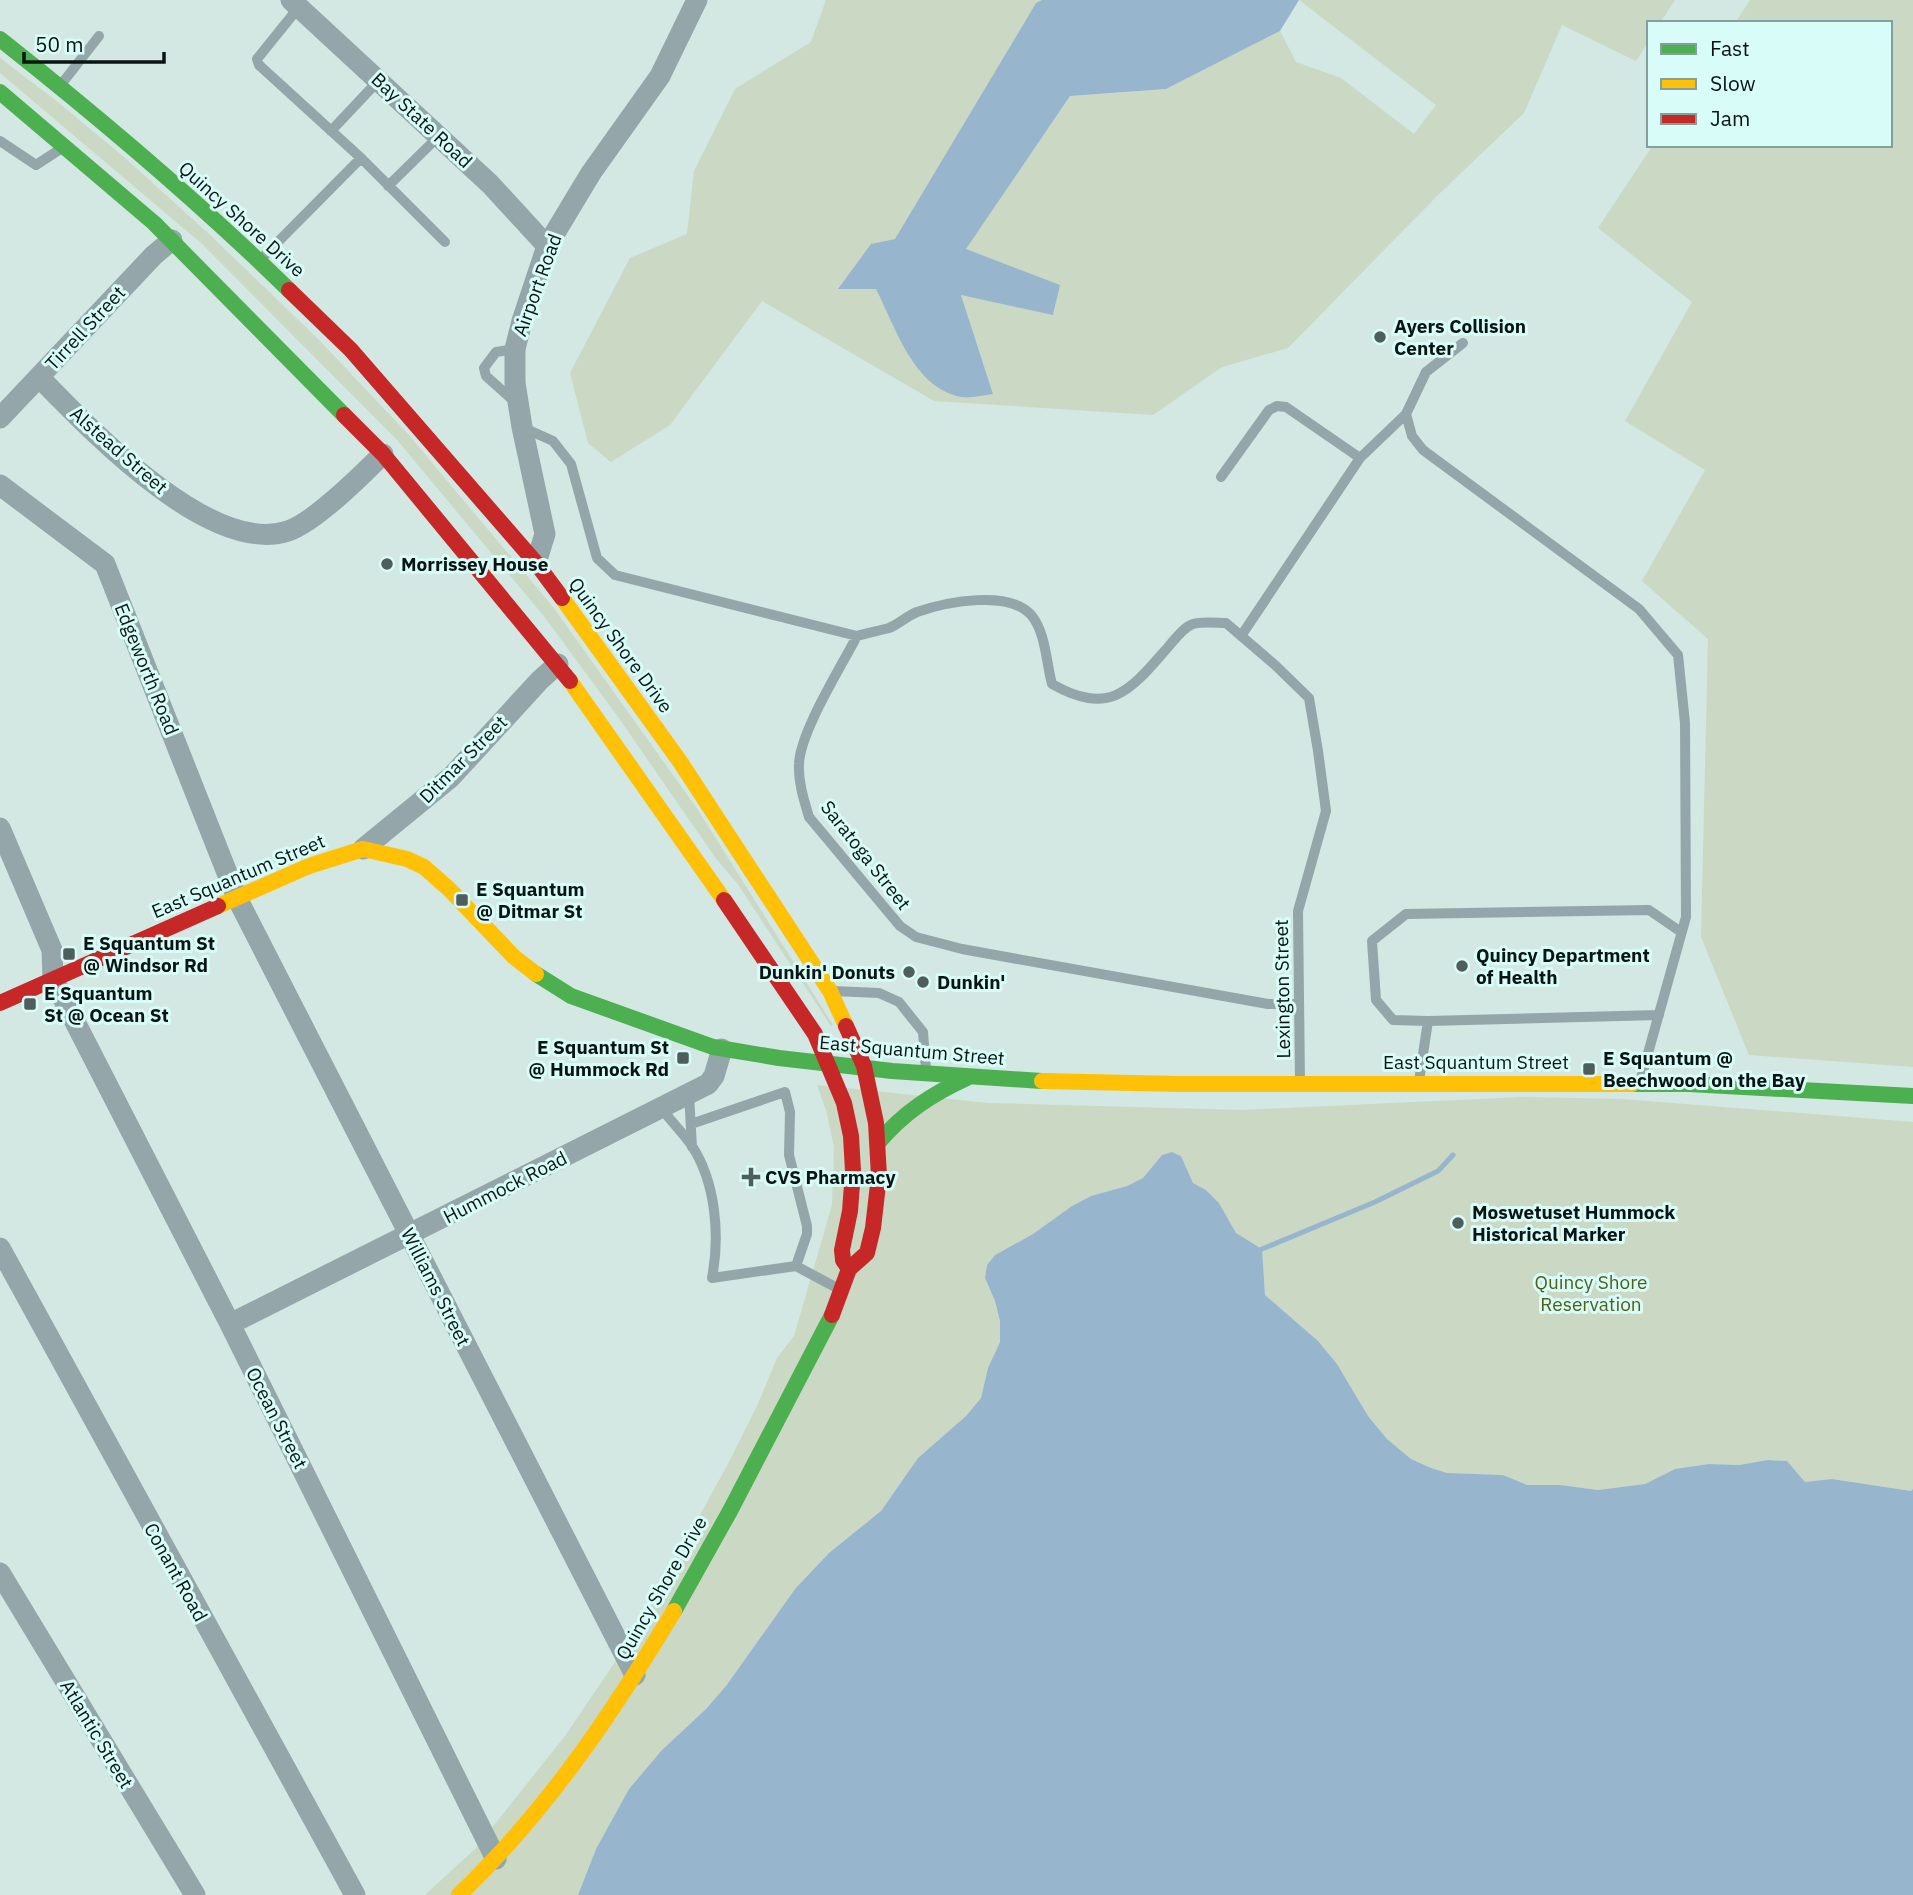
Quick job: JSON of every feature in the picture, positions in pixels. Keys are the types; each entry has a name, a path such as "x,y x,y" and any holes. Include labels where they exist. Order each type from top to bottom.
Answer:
{"main road":[{"name":"Quincy Shore Drive","path":"0,39 106,122 259,261 351,350 536,563 681,763 830,991 864,1066 874,1107 878,1143 877,1198 867,1253 849,1269 833,1312 670,1622 559,1785 496,1859 459,1895"},
{"name":"Quincy Shore Drive","path":"0,92 172,240 383,454 558,664 669,819 816,1034 844,1102 851,1136 853,1171 850,1211 842,1250 843,1259 849,1269"},
{"name":"East Squantum Street","path":"0,1003 310,866 363,849 388,853 424,867 449,889 514,957 543,980 570,996 722,1049 829,1064 1023,1081 1300,1084 1640,1083 1732,1085 1913,1096"},
{"path":"878,1143 910,1108 937,1091 968,1077"}],"street":[{"name":"Airport Road","path":"536,563 545,534 515,383 515,349 531,291 547,246 591,173 660,76 698,0"},
{"name":"Bay State Road","path":"295,4 490,184 547,246"},
{"name":"Tirrell Street","path":"0,418 154,255 172,240"},
{"name":"Alstead Street","path":"39,377 110,447 156,484 186,505 234,529 262,536 290,530 322,509 362,476 383,454"},
{"name":"Edgeworth Road","path":"0,485 106,564 237,898"},
{"name":"Ditmar Street","path":"363,849 451,777 558,664"},
{"path":"0,828 52,950 53,979"},
{"name":"Williams Street","path":"237,898 635,1675"},
{"name":"Ocean Street","path":"53,979 230,1324 496,1859"},
{"name":"Hummock Road","path":"230,1324 708,1084 714,1076 722,1049"},
{"name":"Conant Road","path":"0,1248 355,1895"},
{"name":"Atlantic Street","path":"0,1573 195,1895"}],"lane":[{"path":"295,4 257,59 259,65 361,158 445,243"},
{"path":"60,86 99,36"},
{"path":"331,131 379,80"},
{"path":"388,186 439,136"},
{"path":"0,141 36,165 64,146"},
{"path":"259,261 361,158"},
{"path":"1241,636 1360,458 1406,414 1426,372 1463,343"},
{"path":"515,349 496,352 484,368 486,376 519,405"},
{"path":"1221,477 1269,410 1277,406 1286,407 1360,458"},
{"path":"1406,414 1412,436 1423,450 1639,608 1678,655 1685,723 1686,916 1640,1083"},
{"path":"522,427 553,442 571,464 597,558 615,575 857,636"},
{"name":"Lexington Street","path":"857,636 891,627 915,613 947,604 992,600 1016,604 1032,616 1042,638 1052,684 1069,694 1115,697 1132,687 1181,632 1194,624 1226,623 1309,698 1326,811 1298,911 1300,1084"},
{"name":"Saratoga Street","path":"857,636 804,738 799,763 802,795 809,817 900,926 916,937 962,949 1268,1004 1299,1004"},
{"path":"1659,1015 1392,1020 1376,1000 1372,941 1406,914 1649,910 1681,932"},
{"path":"830,991 879,993 899,1002 923,1032 926,1073"},
{"path":"1419,1083 1427,1021"},
{"path":"691,1124 785,1092 790,1112 789,1155 807,1226 807,1234 796,1266"},
{"path":"689,1094 692,1147"},
{"path":"661,1108 692,1147 713,1194 716,1242 712,1278 796,1266 841,1290"}],"green space":[{"path":"826,0 1042,0 1036,3 895,240 839,289 876,289 912,361 963,398 993,394 961,295 1054,314 1059,285 965,250 1070,96 1166,89 1280,31 1296,62 1341,78 1414,134 1436,105 1299,0 1675,0 1661,21 1647,21 1647,44 1636,61 1562,25 1524,113 1439,194 1288,348 1222,367 1153,415 934,401 762,301 670,425 611,462 588,443 570,373 630,258 687,234 694,171 735,89 811,42"},
{"path":"1750,0 1913,0 1913,1067 1749,1055 1701,937 1708,639 1642,581 1705,470 1625,421 1692,302 1598,228 1652,147 1892,147 1892,21 1736,21"},
{"path":"0,58 125,158 209,234 319,340 407,433 553,607 698,810 833,1025 831,1026 737,883 717,860 616,714 543,615 398,441 201,243 0,73"},
{"name":"Quincy Shore Reservation","path":"817,1085 988,1103 1242,1110 1521,1097 1622,1099 1913,1122 1913,1489 1911,1491 1832,1479 1805,1482 1787,1461 1768,1460 1739,1465 1709,1464 1675,1469 1645,1484 1598,1490 1560,1485 1527,1485 1503,1475 1447,1473 1411,1459 1387,1439 1368,1416 1337,1364 1318,1341 1265,1295 1262,1249 1236,1233 1219,1203 1206,1190 1193,1183 1181,1156 1172,1152 1162,1155 1143,1178 1127,1186 1091,1196 1072,1206 1033,1234 995,1255 987,1265 985,1278 1000,1321 1000,1342 988,1368 981,1398 966,1416 918,1458 881,1511 829,1553 795,1589 726,1686 706,1709 662,1750 629,1789 596,1849 578,1895 425,1895 475,1849 565,1736 613,1665 653,1601 729,1462 777,1358 794,1336 832,1205 834,1147"}],"water":[{"path":"1042,0 1299,0 1280,31 1166,89 1070,96 966,249 1060,285 1053,315 961,295 993,394 961,397 944,391 918,369 899,338 876,289 838,289 871,244 895,239 1036,3"},
{"path":"1172,1152 1181,1156 1193,1183 1206,1190 1219,1203 1236,1233 1262,1249 1265,1295 1318,1341 1337,1364 1368,1416 1387,1439 1411,1459 1447,1473 1503,1475 1527,1485 1560,1485 1598,1490 1645,1484 1675,1469 1709,1464 1739,1465 1768,1460 1787,1461 1805,1482 1832,1479 1911,1491 1913,1489 1913,1895 578,1895 596,1849 629,1789 662,1750 706,1709 726,1686 795,1589 829,1553 881,1511 918,1458 966,1416 981,1398 988,1368 1000,1342 1000,1321 985,1278 987,1265 995,1255 1033,1234 1072,1206 1091,1196 1127,1186 1143,1178 1162,1155"}],"waterway":[{"path":"1262,1249 1375,1202 1438,1171 1453,1155"}],"traffic: fast":[{"path":"0,39 148,160 289,290"},
{"path":"0,92 154,223 344,415"},
{"path":"536,974 571,996 713,1047 779,1058 892,1071 1042,1081"},
{"path":"878,1143 919,1105 967,1078"},
{"path":"1632,1084 1689,1084 1913,1096"},
{"path":"674,1611 730,1511 832,1315"}],"traffic: slow":[{"path":"562,598 681,763 830,991 846,1026"},
{"path":"570,681 724,900"},
{"path":"218,906 309,866 363,849 407,859 424,867 449,889 514,957 536,974"},
{"path":"1042,1081 1178,1084 1632,1084"},
{"path":"459,1895 491,1863 549,1796 602,1724 674,1611"}],"traffic: jam":[{"path":"289,290 351,350 536,563 562,598"},
{"path":"344,415 383,454 570,681"},
{"path":"724,900 815,1034 844,1103 851,1136 853,1171 850,1211 842,1250 843,1260 849,1269"},
{"path":"0,1003 218,906"},
{"path":"832,1315 849,1269 867,1253 879,1176 876,1123 864,1066 846,1026"}],"place":[{"name":"Ayers Collision Center","path":"1380,337"},
{"name":"Morrissey House","path":"387,564"},
{"name":"E Squantum @ Ditmar St","path":"462,900"},
{"name":"E Squantum St @ Windsor Rd","path":"69,954"},
{"name":"Quincy Department of Health","path":"1462,966"},
{"name":"Dunkin' Donuts","path":"909,972"},
{"name":"Dunkin'","path":"923,982"},
{"name":"E Squantum St @ Ocean St","path":"30,1004"},
{"name":"E Squantum St @ Hummock Rd","path":"683,1058"},
{"name":"E Squantum @ Beechwood on the Bay","path":"1589,1069"},
{"name":"CVS Pharmacy","path":"751,1177"},
{"name":"Moswetuset Hummock Historical Marker","path":"1458,1223"}]}
